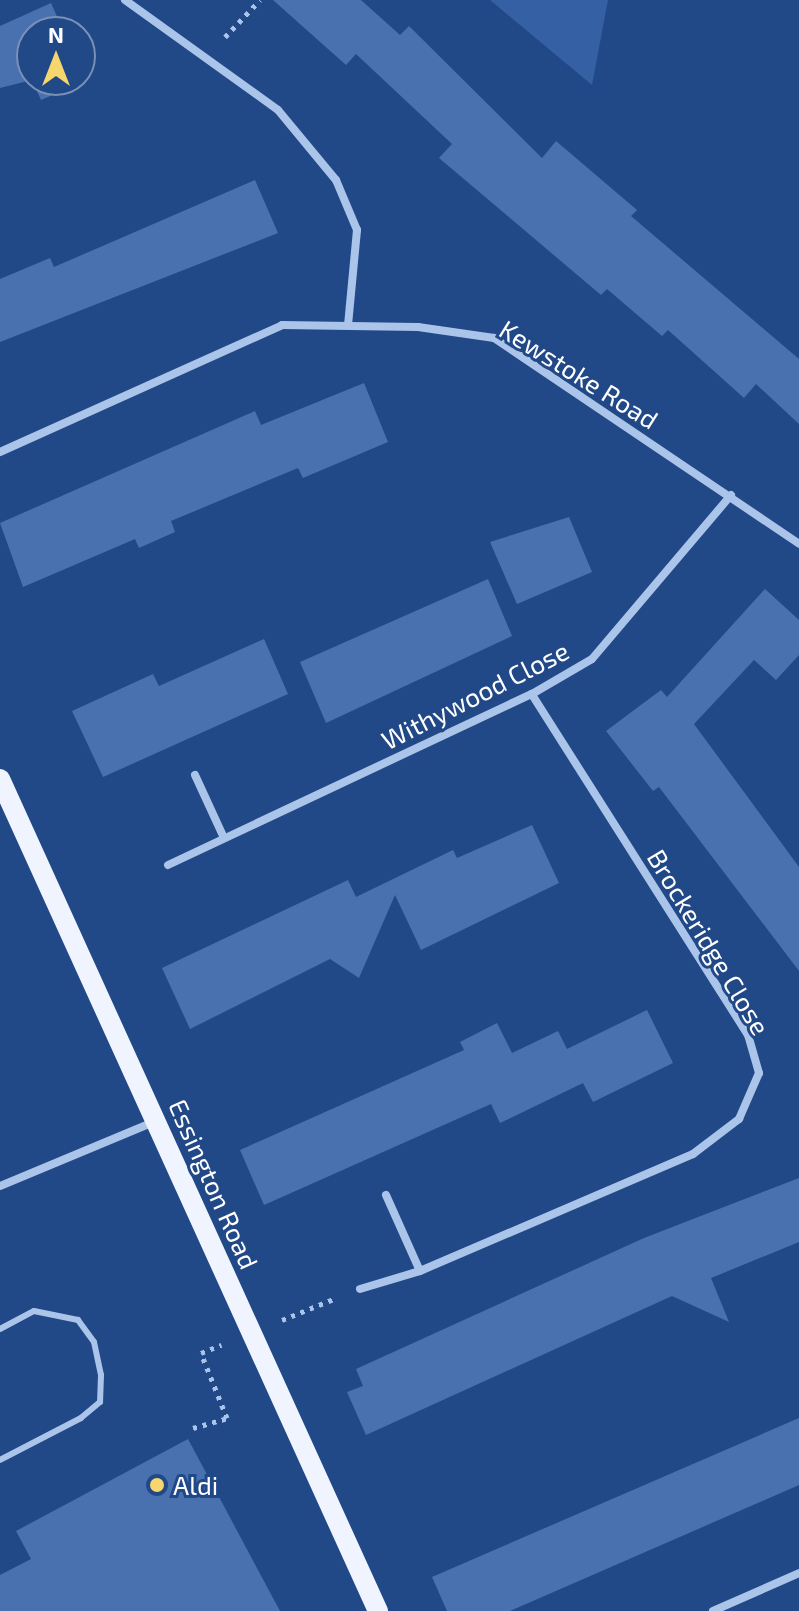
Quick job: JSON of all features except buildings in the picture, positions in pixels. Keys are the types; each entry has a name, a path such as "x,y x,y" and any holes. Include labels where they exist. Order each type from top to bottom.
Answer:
{"main road":[{"name":"Essington Road","path":"0,779 378,1611"}],"street":[{"path":"125,0 278,110 336,180 357,230 348,325"},
{"name":"Kewstoke Road","path":"0,452 282,325 348,325 494,338 731,495 799,544"},
{"name":"Withywood Close","path":"168,865 532,694 592,659 731,495"},
{"name":"Brockeridge Close","path":"360,1289 420,1271 693,1154 739,1119 759,1073 748,1035 532,694"},
{"path":"195,775 224,838"},
{"path":"0,1186 157,1121"},
{"path":"386,1195 420,1271"},
{"path":"713,1611 799,1573"}],"lane":[{"path":"0,1329 34,1311 78,1320 94,1342 101,1375 100,1402 81,1418 0,1460"}],"path":[{"path":"205,58 260,0"}],"shaded area":[{"path":"490,0 608,0 592,85"}],"place":[{"name":"Aldi","path":"157,1485"}]}
